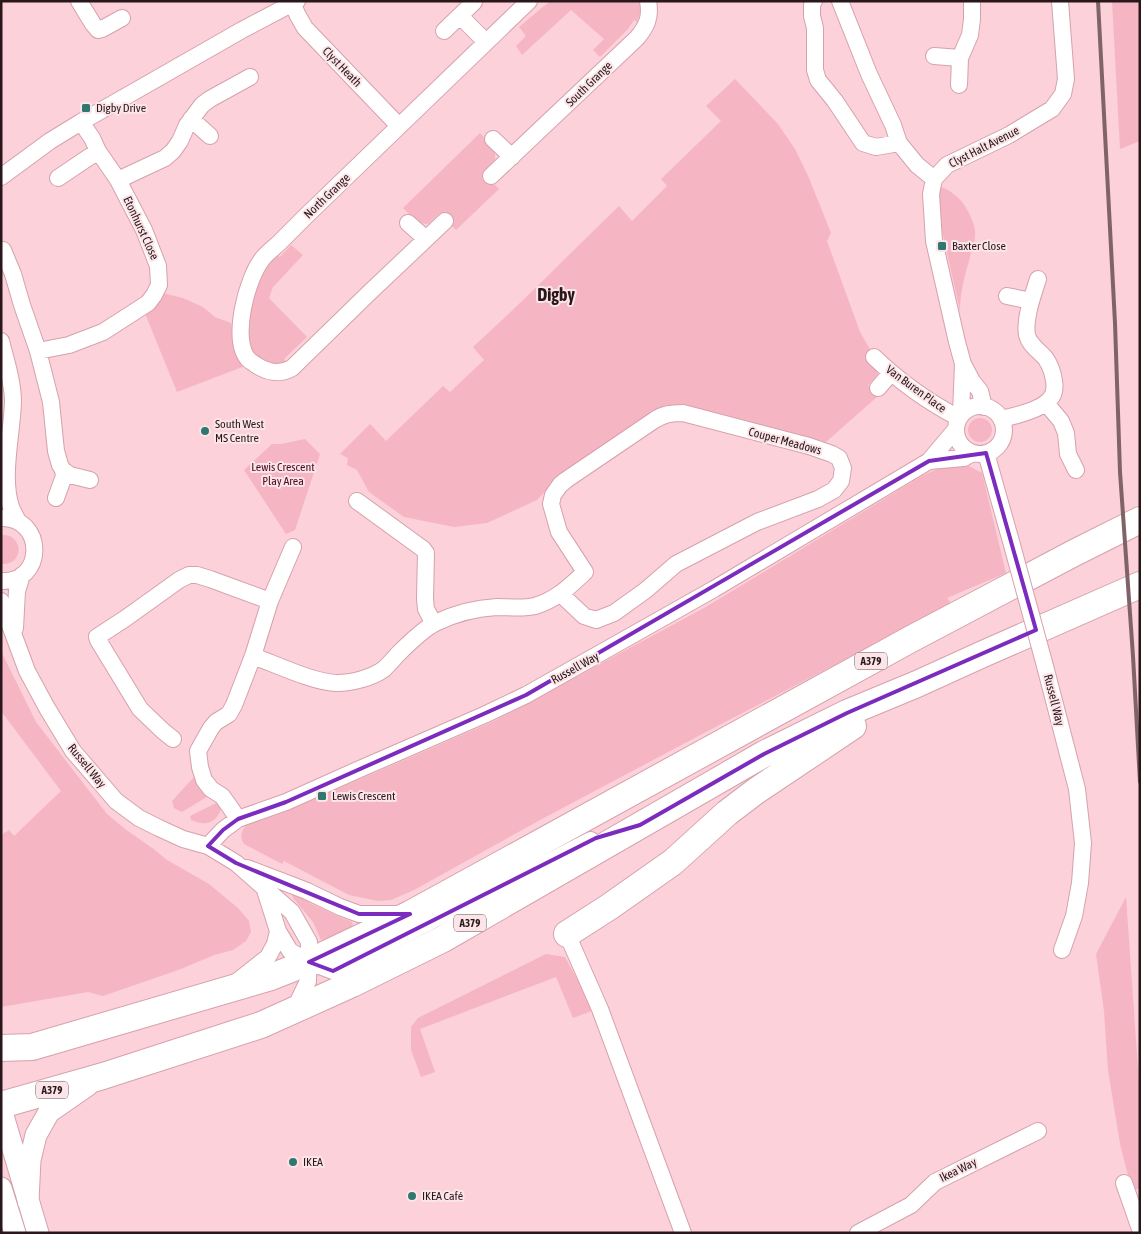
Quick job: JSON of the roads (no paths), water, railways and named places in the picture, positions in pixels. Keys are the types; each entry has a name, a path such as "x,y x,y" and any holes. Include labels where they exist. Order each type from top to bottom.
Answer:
{"main road":[{"name":"A379","path":"1,1065 32,1047 271,978 410,914 827,685 1139,520"},
{"name":"A379","path":"1,1107 262,1025 352,984 442,939 764,754 847,713 1140,585"},
{"name":"A379","path":"567,934 673,862 727,813 756,791 916,684"},
{"path":"1,1048 32,1047"}],"street":[{"path":"79,1 98,30 122,18"},
{"name":"North Grange","path":"426,239 292,368 285,371 270,371 248,360 240,333 243,307 250,284 262,259 529,1"},
{"name":"South Grange","path":"491,176 637,38 648,22 648,1"},
{"path":"814,1 812,16 815,28 815,70 818,80 835,101 863,143 876,147 899,143"},
{"path":"840,1 899,143 916,165 934,179 930,194 934,241 963,364 980,391 984,407"},
{"path":"959,85 960,58 970,35 972,1"},
{"name":"Clyst Halt Avenue","path":"934,179 947,165 1009,135 1052,109 1064,94 1066,79 1060,1"},
{"path":"2,175 81,122 294,2"},
{"name":"Clyst Heath","path":"294,2 305,28 399,126"},
{"path":"444,31 474,2"},
{"path":"460,16 486,42"},
{"path":"934,56 960,58"},
{"name":"Etonhurst Close","path":"118,180 165,158 177,146 191,119 202,105 250,77"},
{"path":"191,119 210,136"},
{"name":"Etonhurst Close","path":"38,351 70,345 103,332 148,303 159,285 156,257 144,230 118,180 81,122"},
{"path":"493,138 512,157"},
{"path":"58,178 98,151"},
{"path":"408,223 426,239 445,221"},
{"path":"3,250 13,274 38,351 51,402 56,451 64,476 56,498"},
{"path":"1001,419 1018,415 1046,403 1052,398 1055,389 1051,369 1032,344 1027,334 1031,301 1038,279"},
{"path":"1007,296 1031,301"},
{"path":"1,341 12,389 7,469 8,494 11,508 18,521"},
{"name":"Van Buren Place","path":"874,357 898,379 959,420"},
{"path":"959,420 968,409 973,407 984,407 993,410 1001,419 1003,426 1002,438 992,450 979,453 962,446 957,436 963,364"},
{"path":"878,388 891,373"},
{"path":"1046,403 1061,421 1066,433 1068,454 1076,470"},
{"name":"Couper Meadows","path":"253,656 325,682 349,682 384,669 409,643 434,624 480,608 534,606 563,592 585,572 558,532 551,504 555,491 566,480 660,416 683,414 809,446 832,454 838,458 843,468 841,481 834,490 818,499 757,522 676,564 646,590 614,613 596,620 584,616 566,599 563,592"},
{"name":"Russell Way","path":"208,846 223,830 238,819 286,802 526,695 714,589 929,461 959,420"},
{"name":"Russell Way","path":"929,461 964,458 979,453 1012,545 1045,666 1077,789 1083,843 1080,883 1074,916 1062,950"},
{"path":"1,494 7,469"},
{"path":"63,470 70,475 90,480"},
{"path":"357,501 426,553 426,609 434,624"},
{"path":"1,518 18,521"},
{"name":"Russell Way","path":"14,637 17,597 22,575 29,569 35,552 31,534 18,521"},
{"path":"238,819 222,796 210,789 204,780 198,761 198,752 211,728 216,722 229,714 234,705 253,656 270,601 293,547"},
{"path":"1,581 14,580 22,575"},
{"path":"173,738 140,709 97,636 189,575 210,578 270,601"},
{"name":"Russell Way","path":"1,601 27,671 73,751 116,801 139,818 159,828 208,846 236,864 292,912 309,942 308,981 294,1010"},
{"path":"264,888 278,930 290,951 309,962 333,971 596,838 640,825"},
{"name":"Russell Way","path":"236,864 307,891 359,914 410,914"},
{"path":"224,992 268,957 275,944 278,930"},
{"path":"567,934 600,1008 683,1233"},
{"path":"28,1201 30,1160 36,1135 48,1112 103,1076"},
{"path":"1,1107 38,1233"},
{"name":"Ikea Way","path":"858,1233 911,1206 935,1182 1038,1131"},
{"path":"1124,1183 1140,1229"},
{"path":"1,1188 15,1233"}],"railway":[{"path":"1098,1 1115,323 1120,472 1140,782"}],"place":[{"name":"Digby Drive","path":"86,108"},
{"name":"Baxter Close","path":"942,246"},
{"name":"South West MS Centre","path":"205,431"},
{"name":"Lewis Crescent","path":"322,796"},
{"name":"IKEA","path":"293,1162"},
{"name":"IKEA Café","path":"412,1196"}],"district":[{"name":"Digby","path":"556,294"}],"park label":[{"name":"Lewis Crescent Play Area","path":"283,474"}]}
